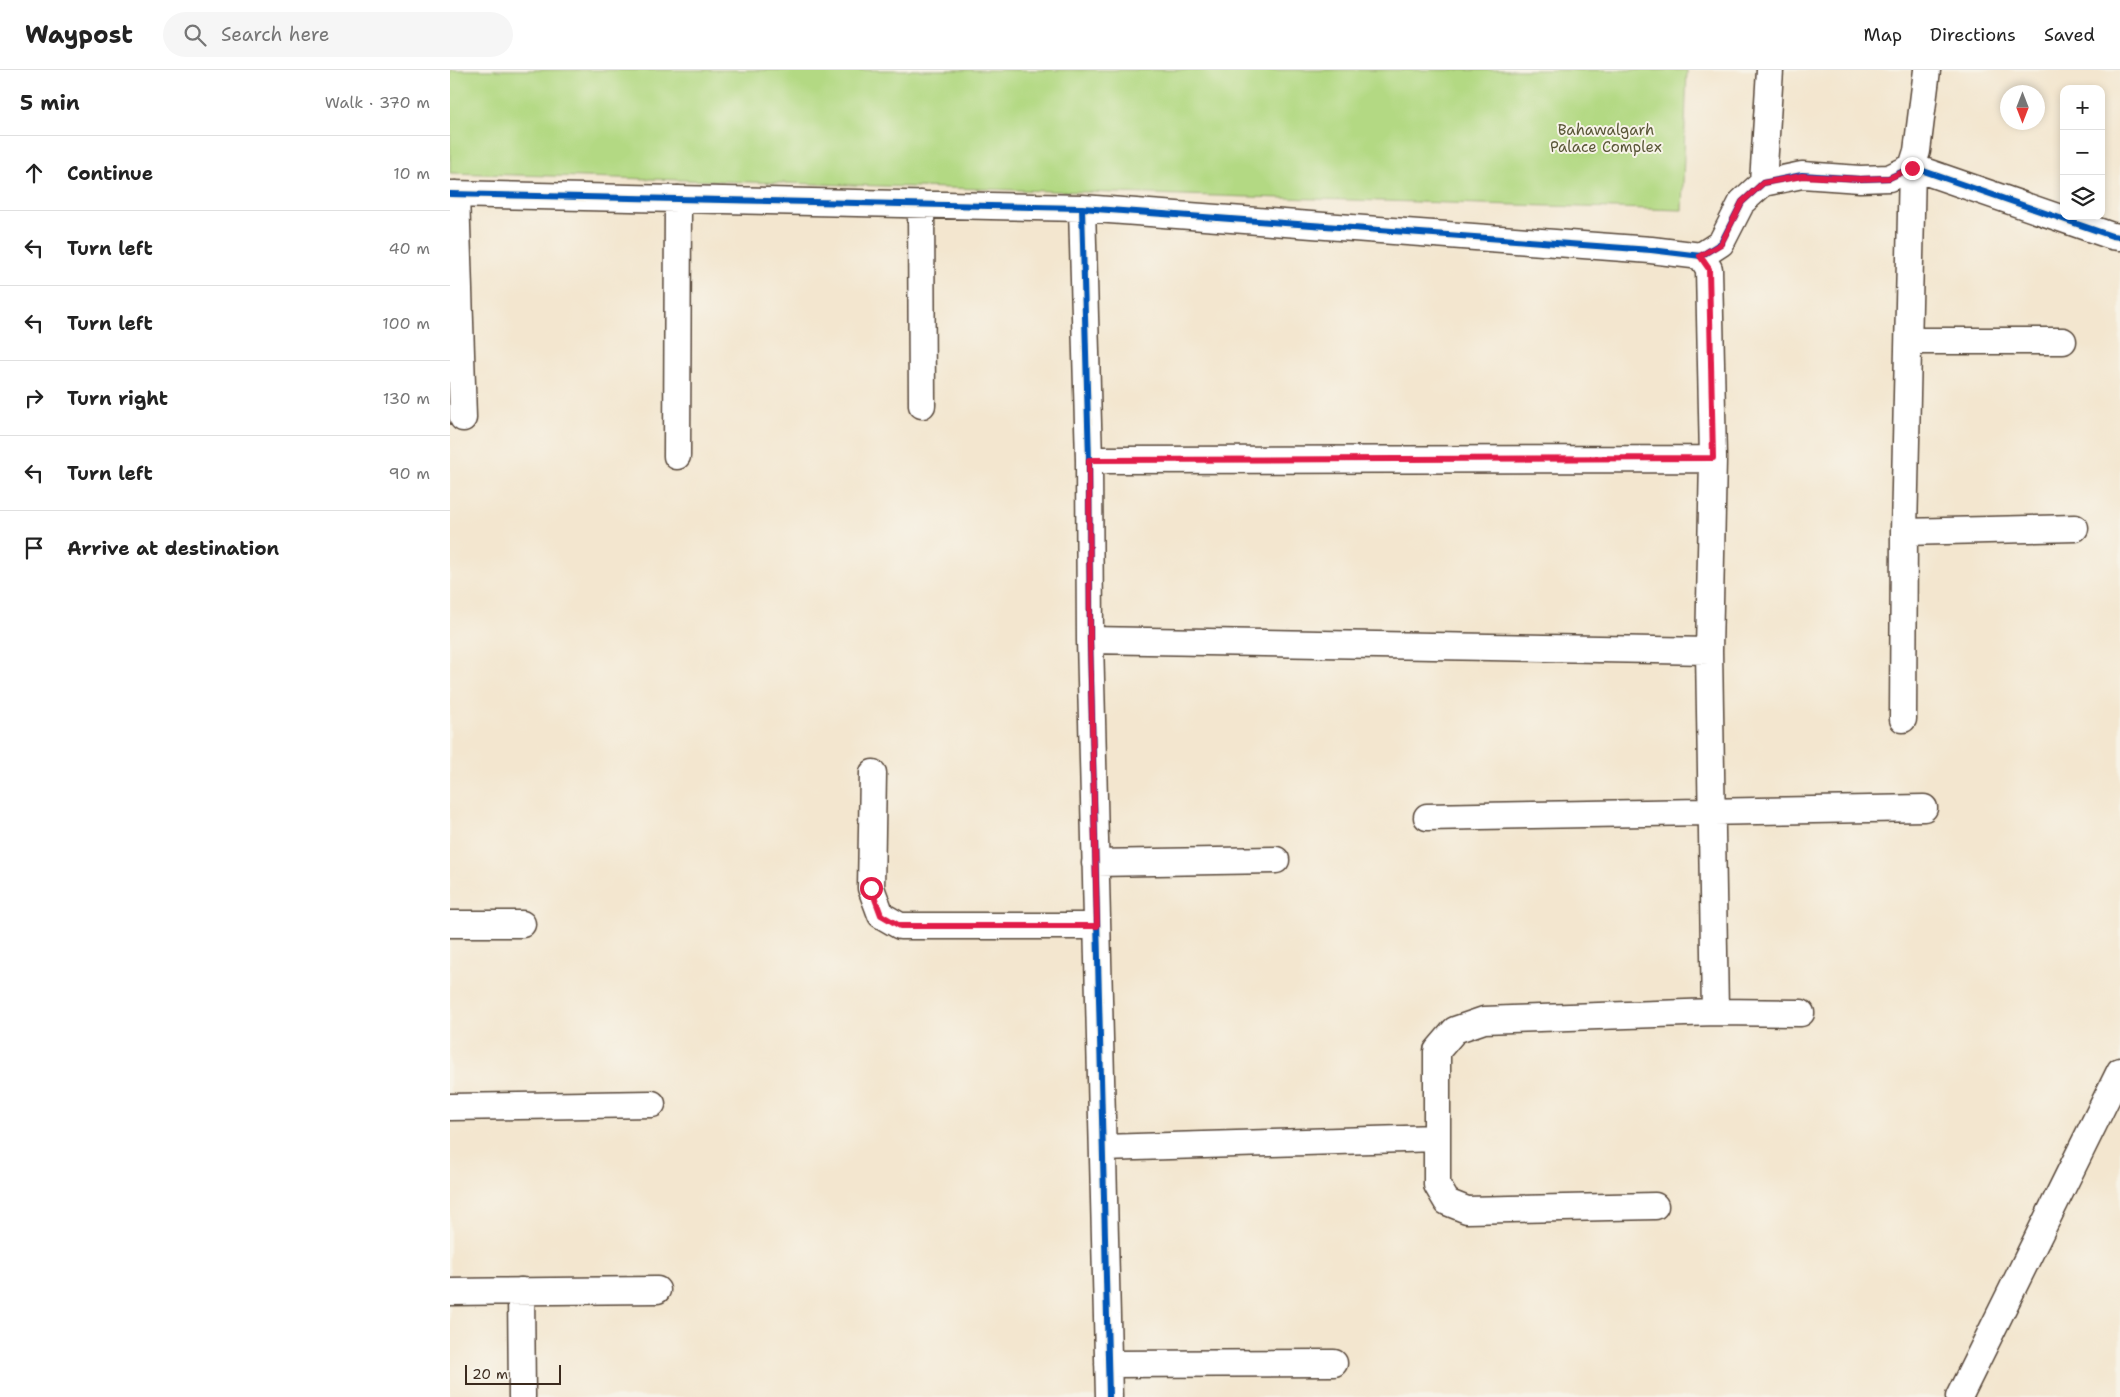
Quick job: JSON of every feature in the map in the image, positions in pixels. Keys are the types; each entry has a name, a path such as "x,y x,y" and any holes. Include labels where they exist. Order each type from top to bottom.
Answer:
{"street":[{"path":"1763,183 1770,70"},
{"path":"1903,719 1904,532 1912,168 1916,151 1926,70"},
{"path":"463,418 453,194 1082,208 1651,250 1700,256 1721,244 1742,202 1763,183 1802,176 1860,179 1889,178 1912,168 2104,234 2120,237"},
{"path":"677,456 678,198"},
{"path":"921,204 922,405"},
{"path":"1082,208 1089,460 1090,640 1095,863 1109,1397"},
{"path":"1700,256 1709,269 1713,458 1709,651 1715,1012"},
{"path":"1909,341 2063,341"},
{"path":"1089,460 1713,458"},
{"path":"1904,532 2075,528"},
{"path":"1090,640 1709,651"},
{"path":"873,773 871,888 881,915 900,926 1097,926"},
{"path":"1427,816 1711,813 1924,808"},
{"path":"1095,863 1276,860"},
{"path":"450,924 522,924"},
{"path":"1655,1206 1467,1210 1447,1202 1437,1185 1437,1051 1455,1030 1484,1020 1715,1012 1801,1013"},
{"path":"1959,1397 2120,1071"},
{"path":"450,1107 652,1104"},
{"path":"1103,1148 1437,1138"},
{"path":"450,1292 657,1290"},
{"path":"521,1291 522,1397"},
{"path":"1108,1364 1334,1363"}],"green space":[{"name":"Bahawalgarh Palace Complex","path":"450,70 1687,70 1682,210 450,173"}],"cycle path":[{"path":"450,194 1082,208 1651,250 1701,256 1721,243 1742,202 1763,183 1802,175 1860,179 1889,178 1912,167 2112,236 2120,237"},
{"path":"1082,208 1089,460 1090,640 1109,1397"}],"route":[{"path":"871,888 881,915 900,926 1097,926 1090,640 1089,460 1713,458 1709,269 1700,256 1721,244 1742,202 1763,183 1802,176 1860,179 1889,178 1912,168"}]}
